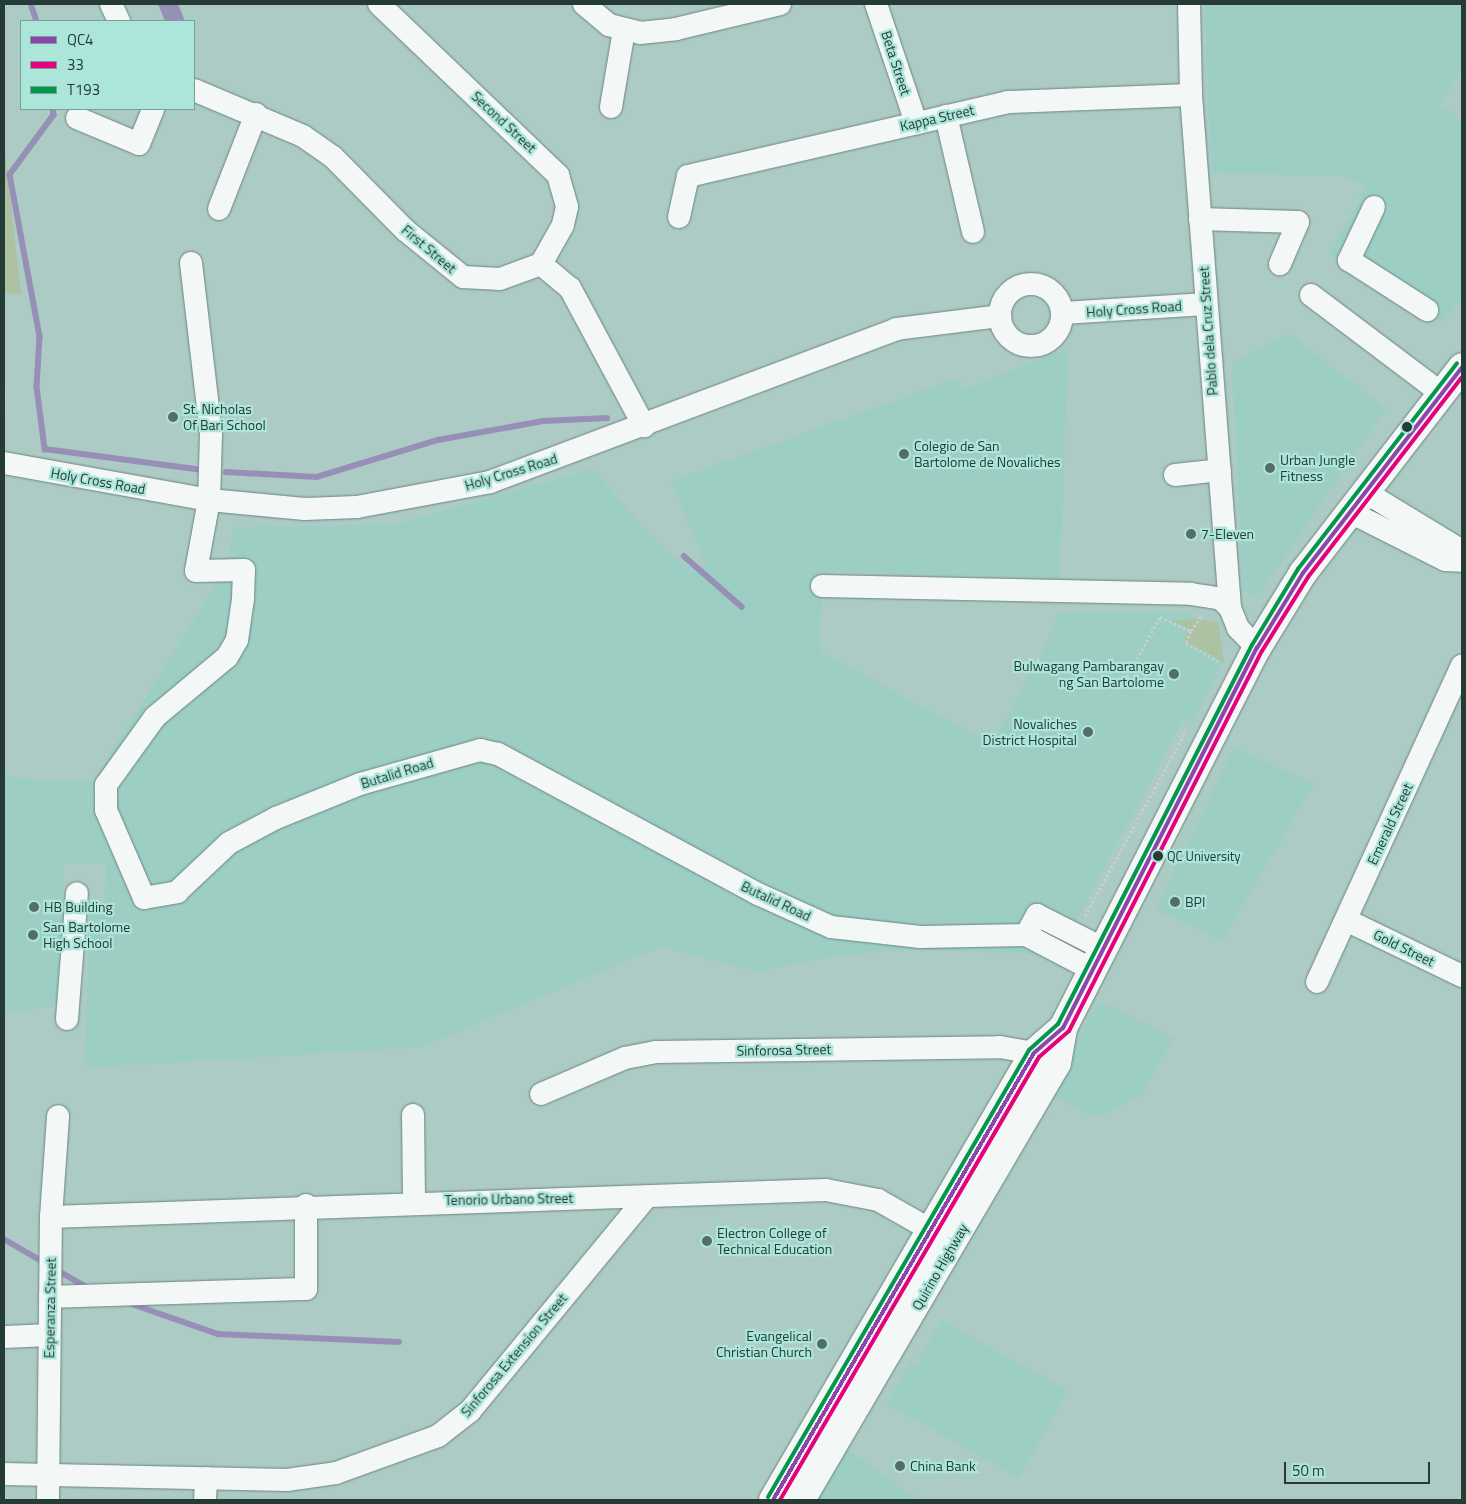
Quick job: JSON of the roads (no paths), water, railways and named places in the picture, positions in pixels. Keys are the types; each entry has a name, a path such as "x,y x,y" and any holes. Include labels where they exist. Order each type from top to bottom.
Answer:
{"main road":[{"name":"Quirino Highway","path":"774,1500 809,1464 852,1390 902,1279 942,1237 1057,1063 1063,1028 1257,648 1304,573 1462,366"},
{"name":"Quirino Highway","path":"852,1390 925,1292 942,1237 1034,1053 1063,1028"},
{"path":"902,1279 925,1292"},
{"name":"Quirino Highway","path":"801,1500 809,1464"}],"street":[{"path":"111,4 119,20"},
{"name":"Second Street","path":"379,4 558,175 567,207 563,225 541,264"},
{"path":"584,4 609,25 624,30 657,33 780,4"},
{"name":"Beta Street","path":"876,4 916,123"},
{"name":"Pablo dela Cruz Street","path":"1189,4 1191,95 1230,608 1238,628 1257,648"},
{"path":"611,106 624,30"},
{"name":"First Street","path":"195,90 256,114 304,136 333,157 405,230 463,277 500,279 541,264"},
{"name":"Kappa Street","path":"680,217 688,176 946,116 1032,100 1191,95"},
{"path":"77,118 139,144 153,110"},
{"path":"219,209 256,114"},
{"path":"946,116 973,232"},
{"path":"1374,207 1349,260 1427,310"},
{"path":"1200,219 1298,222 1280,264"},
{"path":"191,262 211,434 209,500"},
{"path":"541,264 570,288 644,426"},
{"path":"1030,284 1054,294 1063,313 1061,324 1048,341 1027,346 1008,336 1000,316 1006,296 1030,284"},
{"path":"1311,295 1441,393"},
{"name":"Holy Cross Road","path":"1063,313 1206,304"},
{"name":"Holy Cross Road","path":"4,463 209,500 305,509 398,501 490,482 644,426 896,329 1000,316"},
{"path":"1175,475 1220,470"},
{"name":"Butalid Road","path":"209,500 196,571 244,570 241,621 227,657 155,717 106,785 106,810 144,898 177,892 229,843 276,818 360,784 480,750 498,754 758,894 831,927 920,937 1026,935 1099,960"},
{"path":"1358,502 1462,550"},
{"path":"1358,502 1445,560 1462,561"},
{"path":"1181,594 1221,578 1228,564"},
{"path":"822,586 1181,594 1221,599 1230,608"},
{"name":"Emerald Street","path":"1317,982 1462,666"},
{"path":"67,1019 77,893"},
{"path":"1026,935 1037,915 1076,934 1099,960"},
{"name":"Gold Street","path":"1346,920 1462,976"},
{"name":"Sinforosa Street","path":"542,1094 625,1058 656,1052 1000,1047 1034,1053"},
{"path":"413,1115 414,1201"},
{"name":"Esperanza Street","path":"48,1500 51,1217 58,1116"},
{"name":"Tenorio Urbano Street","path":"51,1217 414,1201 844,1190 878,1200 942,1237"},
{"name":"Sinforosa Extension Street","path":"48,1474 206,1489 336,1473 438,1436 470,1411 647,1196"},
{"path":"50,1297 306,1289 306,1205"},
{"path":"4,1337 50,1335"},
{"path":"4,1474 48,1474"}],"waterway":[{"path":"31,4 37,20"},
{"path":"53,110 54,115 10,175 40,337 37,387 45,449 203,470"},
{"path":"226,472 317,477 438,440 544,421 607,418"},
{"path":"684,556 742,607"},
{"path":"4,1239 45,1263"},
{"path":"57,1270 88,1288"},
{"path":"132,1304 218,1334 399,1342"}],"place":[{"name":"St. Nicholas Of Bari School","path":"173,417"},
{"name":"Colegio de San Bartolome de Novaliches","path":"904,454"},
{"name":"Urban Jungle Fitness","path":"1270,468"},
{"name":"7-Eleven","path":"1191,534"},
{"name":"Bulwagang Pambarangay ng San Bartolome","path":"1174,674"},
{"name":"Novaliches District Hospital","path":"1088,732"},
{"name":"QC University","path":"1158,856"},
{"name":"BPI","path":"1175,902"},
{"name":"HB Building","path":"34,907"},
{"name":"San Bartolome High School","path":"33,935"},
{"name":"Electron College of Technical Education","path":"707,1241"},
{"name":"Evangelical Christian Church","path":"822,1344"},
{"name":"China Bank","path":"900,1466"}]}
